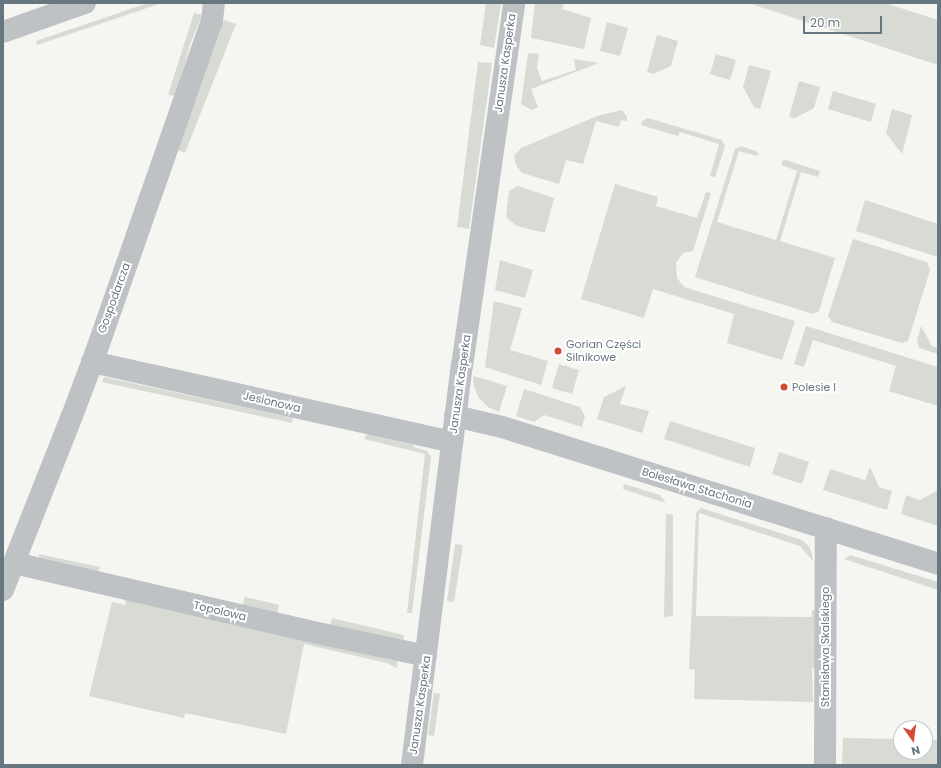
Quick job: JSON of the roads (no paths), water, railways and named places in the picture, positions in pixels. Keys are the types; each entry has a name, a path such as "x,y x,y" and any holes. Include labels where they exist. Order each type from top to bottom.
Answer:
{"street":[{"path":"3,32 85,3"},
{"name":"Gospodarcza","path":"3,590 92,362 212,21 214,3"},
{"name":"Janusza Kasperka","path":"412,765 455,416 514,3"},
{"name":"Jesionowa","path":"92,362 452,442"},
{"name":"Bolesława Stachonia","path":"455,416 502,427 938,564"},
{"name":"Stanisława Skalskiego","path":"825,765 826,528"},
{"name":"Topolowa","path":"14,563 322,634 426,656"}],"place":[{"name":"Gorian Części Silnikowe","path":"558,351"},
{"name":"Polesie I","path":"784,387"}]}
